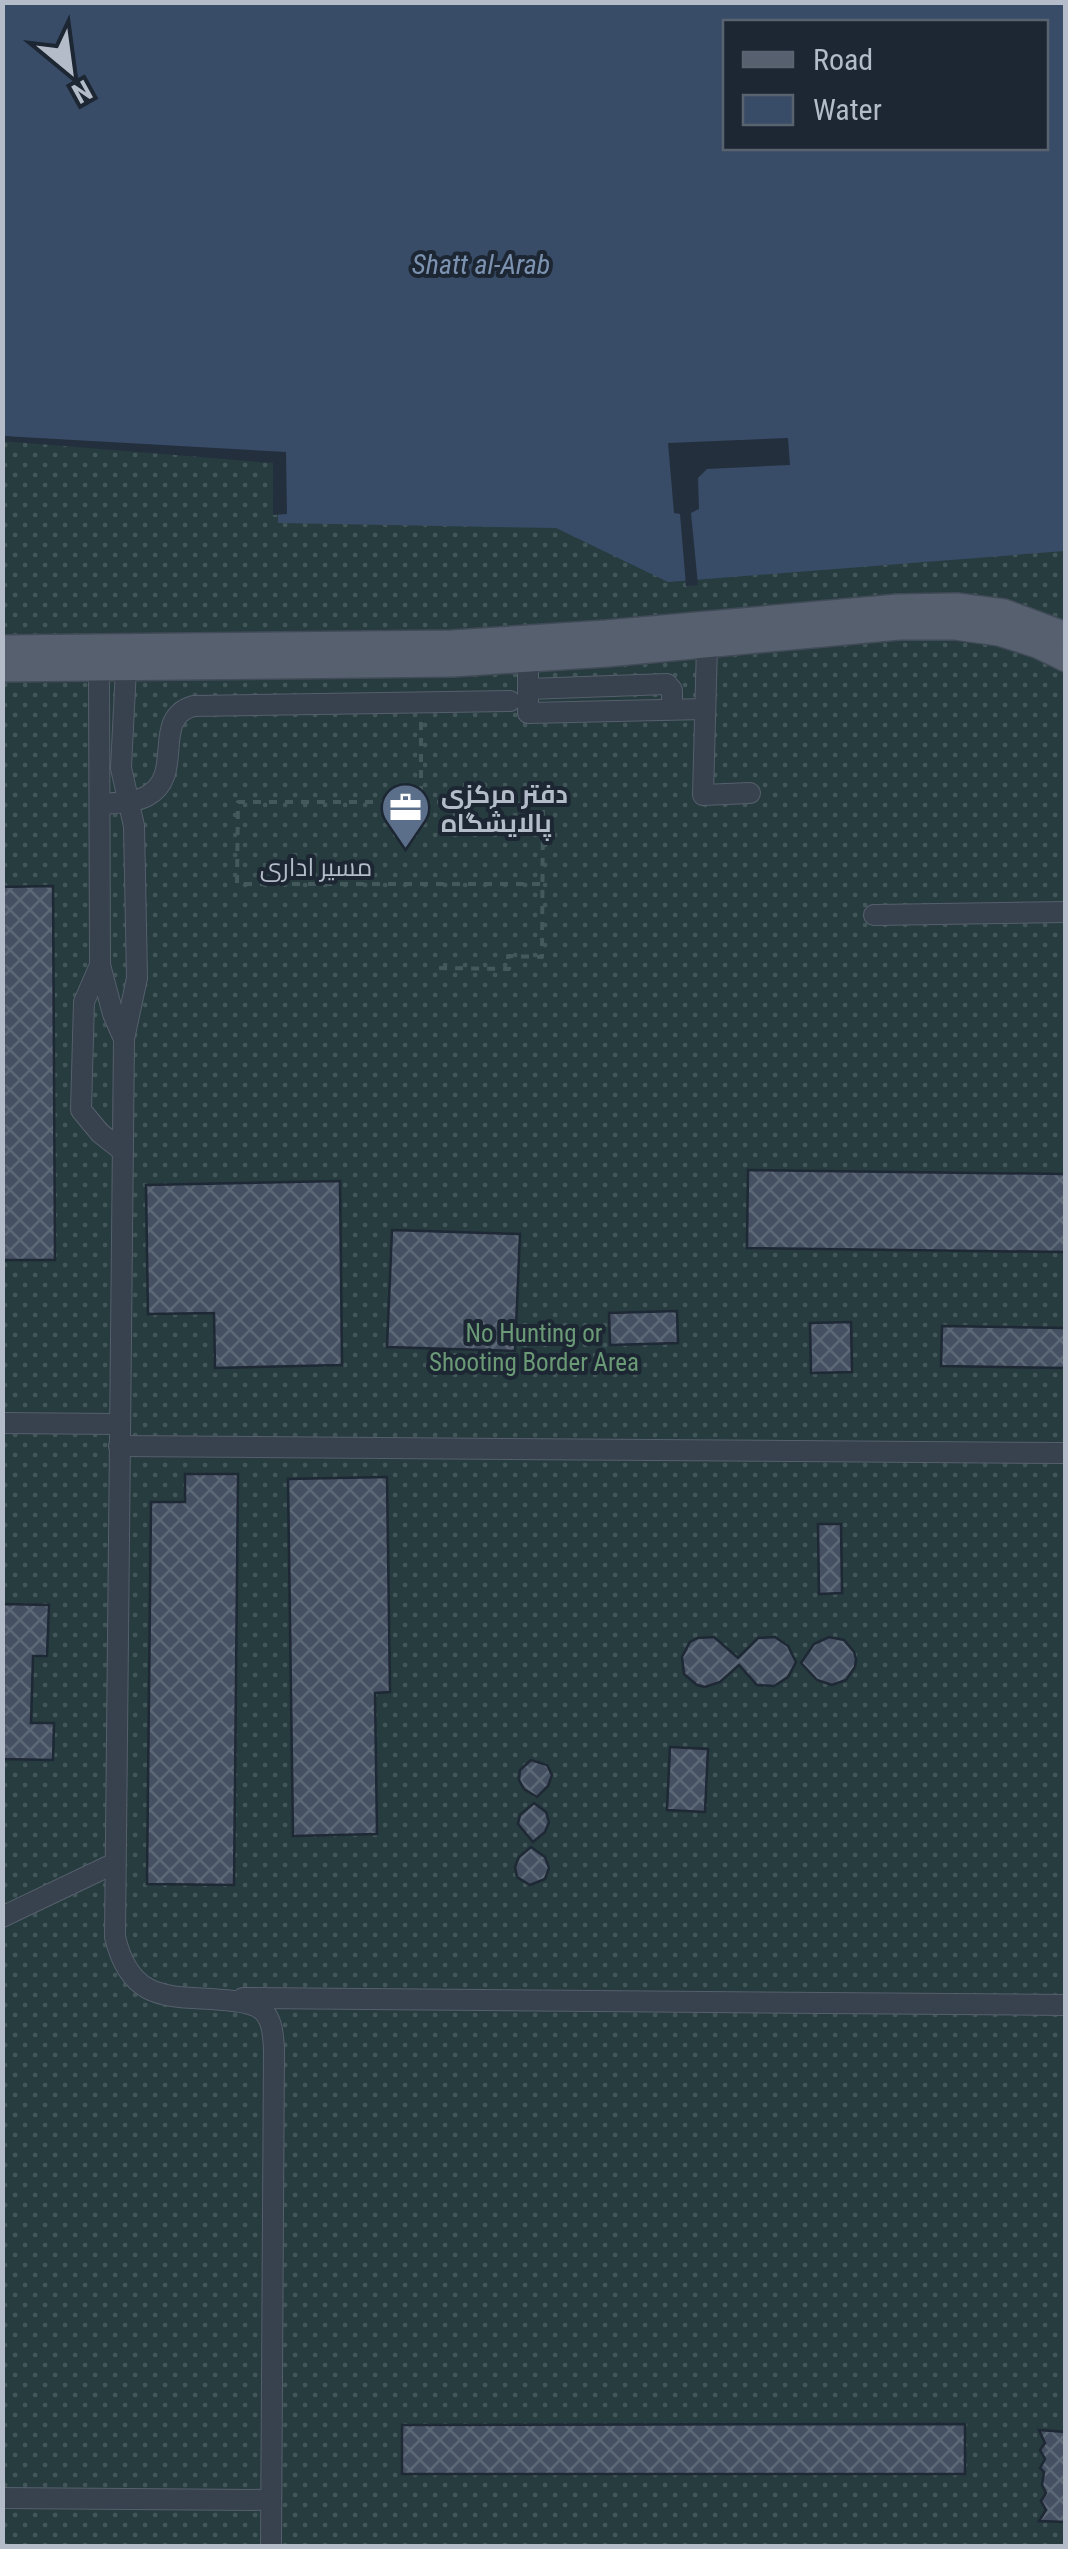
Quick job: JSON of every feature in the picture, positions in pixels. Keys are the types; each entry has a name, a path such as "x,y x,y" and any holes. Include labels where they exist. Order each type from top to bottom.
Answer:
{"main road":[{"path":"2,669 99,658 606,633 898,606 957,606 1004,612 1066,635"},
{"path":"126,657 452,664 898,628 956,627 999,633 1066,658"},
{"path":"2,648 99,658"}],"street":[{"path":"707,645 702,795 750,792"},
{"path":"126,657 121,768 134,826 138,898 137,978 124,1038 122,1151 113,1864 115,1937 121,1965 140,1985 164,1996 209,1998 1066,2005"},
{"path":"99,658 100,966 124,1038"},
{"path":"528,659 519,695 528,713 705,709"},
{"path":"134,826 170,764 171,721 184,708 421,703 519,695"},
{"path":"100,804 144,799 156,790"},
{"path":"100,900 138,898"},
{"path":"874,915 1066,912"},
{"path":"100,966 84,1002 81,1110 122,1151"},
{"path":"2,1423 119,1424"},
{"path":"119,1446 1066,1454"},
{"path":"2,1917 113,1864"},
{"path":"209,1998 242,2002 264,2012 271,2025 274,2049 271,2546"},
{"path":"2,2498 271,2500"}],"path":[{"path":"421,703 421,802"},
{"name":"مسیر اداری","path":"438,968 509,969 508,956 542,956 543,804 238,802 237,884 541,884"}],"green space":[{"name":"No Hunting or Shooting Border Area","path":"3,3 723,150 1048,150 1065,65 1065,2546 3,2546"}],"water":[{"name":"Shatt al-Arab","path":"2,3 1065,3 1065,551 668,582 556,528 278,523 278,458 3,436"}],"pier":[{"path":"3,436 286,452 287,514 273,515 273,463 2,441"},
{"path":"788,438 790,465 707,469 698,478 699,509 691,513 698,585 686,586 680,514 674,513 668,443"}],"building":[{"path":"53,886 55,1260 2,1260 2,887"},
{"path":"748,1170 1066,1174 1066,1252 747,1248"},
{"path":"340,1181 342,1365 215,1368 214,1313 148,1314 146,1185"},
{"path":"392,1230 520,1234 515,1351 387,1347"},
{"path":"677,1311 678,1343 610,1345 609,1313"},
{"path":"851,1322 852,1372 811,1373 810,1323"},
{"path":"942,1326 1066,1328 1066,1368 941,1366"},
{"path":"185,1474 238,1474 234,1885 147,1884 151,1502 185,1502"},
{"path":"387,1477 390,1692 375,1693 377,1834 293,1836 288,1479"},
{"path":"818,1524 841,1524 842,1593 819,1594"},
{"path":"2,1604 49,1605 47,1656 33,1656 31,1723 54,1723 53,1760 2,1759"},
{"path":"714,1637 738,1658 758,1638 775,1637 788,1646 796,1662 788,1677 774,1686 757,1685 739,1665 720,1682 705,1687 697,1685 684,1674 682,1657 690,1642"},
{"path":"829,1637 844,1640 856,1659 846,1680 832,1685 817,1680 801,1663 814,1644"},
{"path":"670,1747 708,1749 705,1812 667,1810"},
{"path":"531,1760 547,1765 552,1775 537,1797 524,1789 519,1780 520,1770"},
{"path":"534,1803 546,1812 549,1822 545,1832 533,1842 518,1824 520,1815"},
{"path":"531,1847 545,1857 549,1868 545,1879 530,1885 517,1877 515,1867 519,1857"},
{"path":"965,2424 965,2474 402,2474 402,2425"},
{"path":"1039,2430 1066,2432 1066,2522 1039,2521 1046,2510 1041,2501 1046,2493 1040,2468 1045,2459 1040,2450 1045,2443"}],"place":[{"name":"دفتر مرکزی پالایشگاه","path":"406,850"}]}
